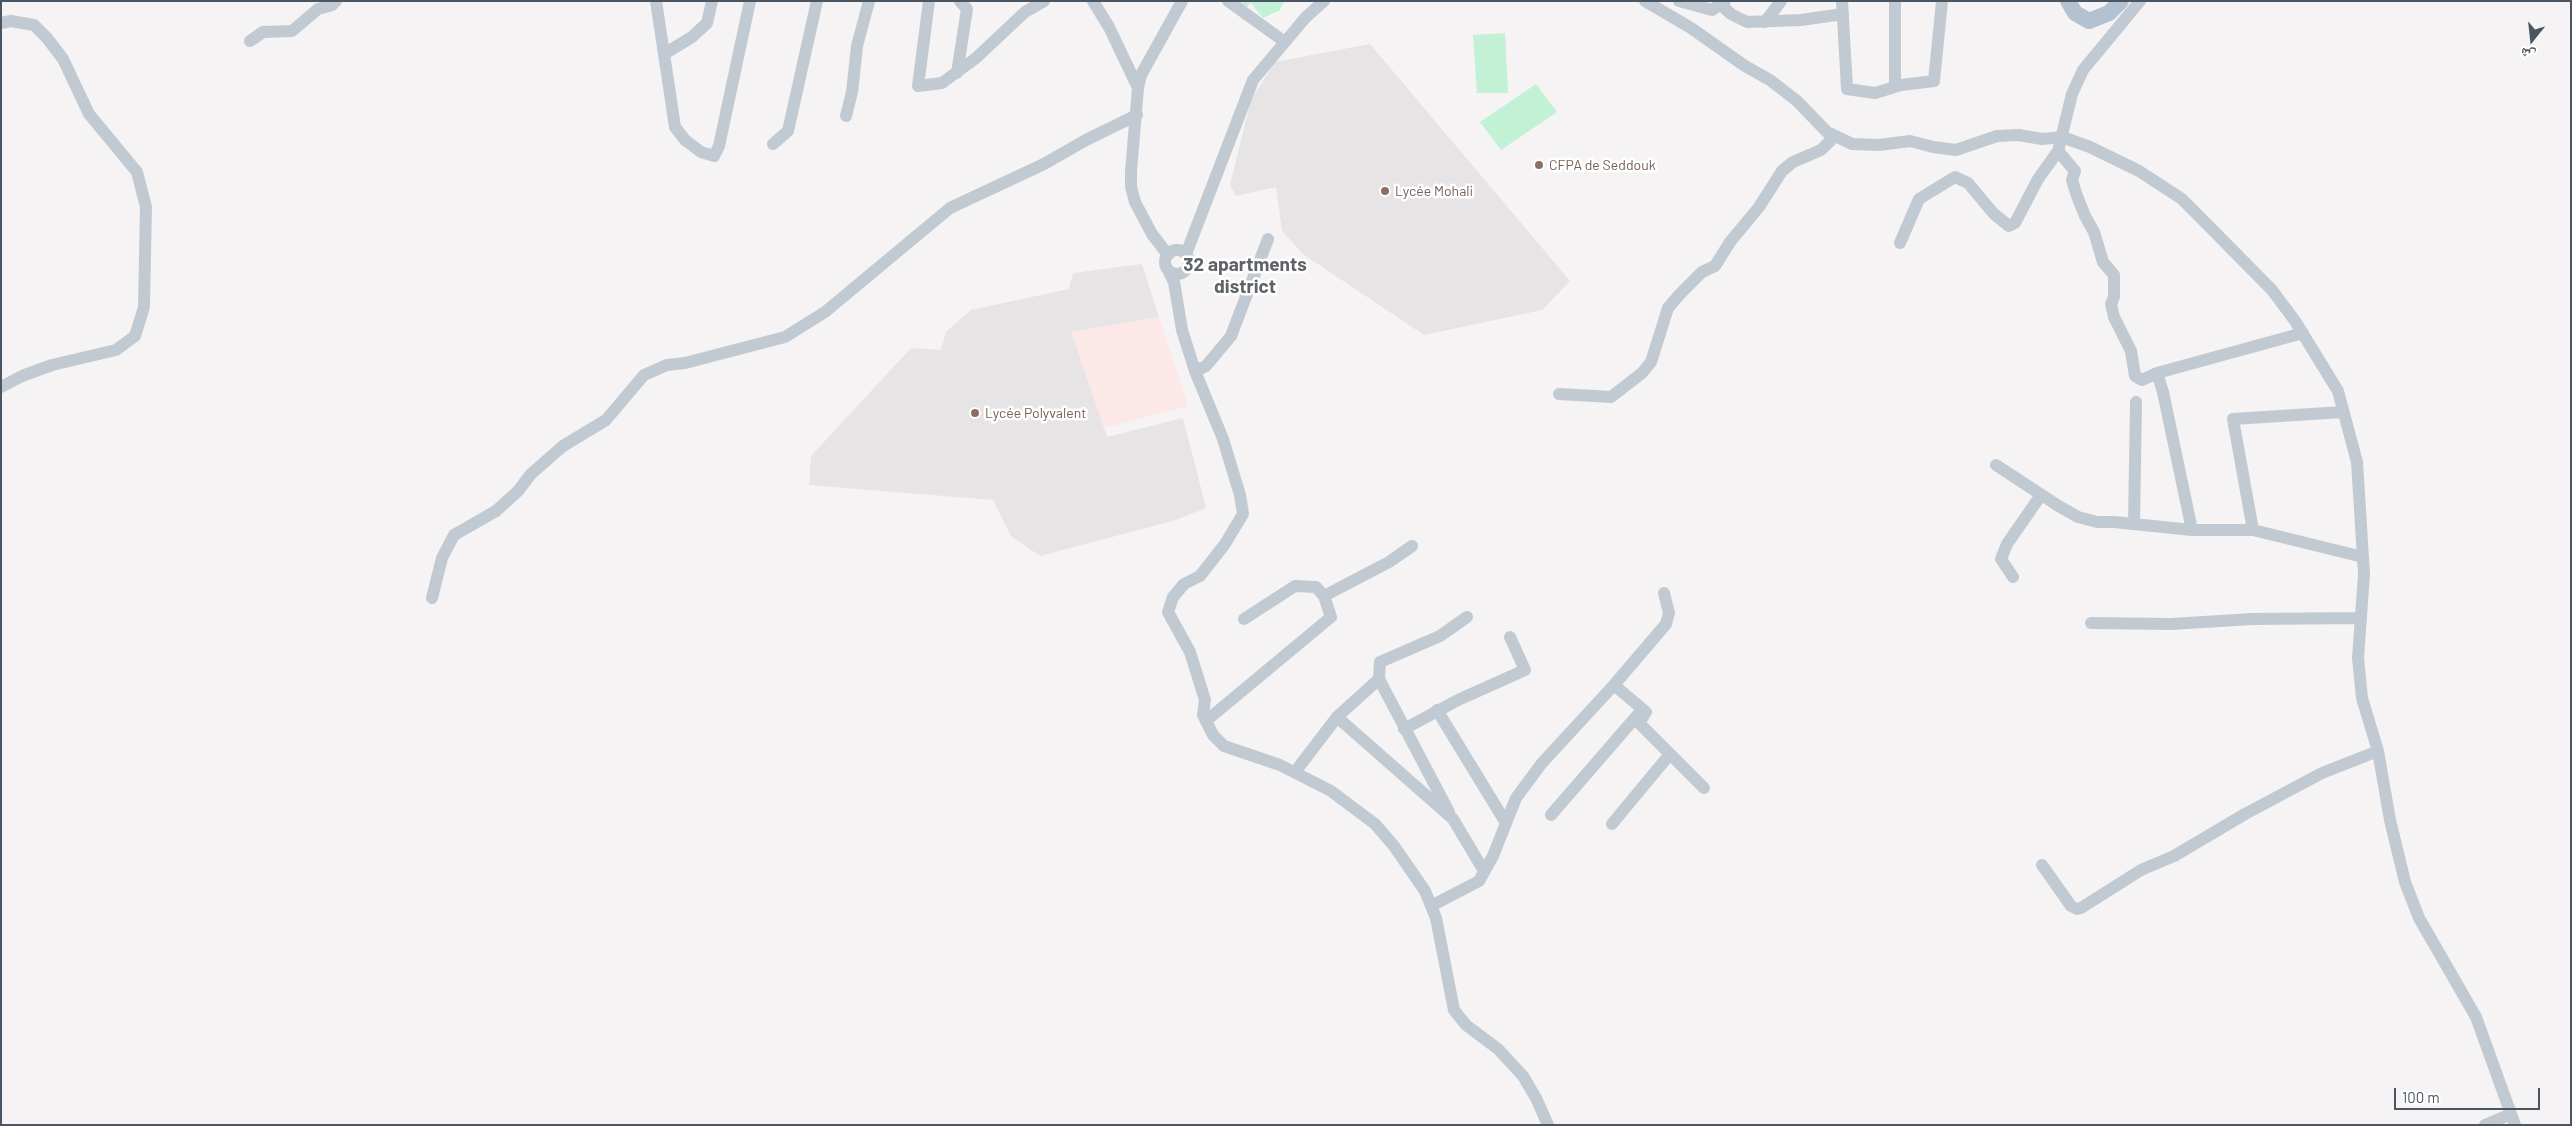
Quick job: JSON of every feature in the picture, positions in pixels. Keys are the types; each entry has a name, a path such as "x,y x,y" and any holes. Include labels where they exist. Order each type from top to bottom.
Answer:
{"main road":[{"path":"2068,1 2075,14 2089,20 2109,13 2121,1"}],"street":[{"path":"250,41 263,32 292,31 315,5 332,5 336,1"},
{"path":"656,1 675,127 685,140 701,152 714,156 719,146 750,1"},
{"path":"664,54 692,36 707,23 712,1"},
{"path":"773,144 788,131 817,1"},
{"path":"846,116 852,92 857,46 869,1"},
{"path":"929,1 918,86 942,83 1026,12 1044,1"},
{"path":"957,72 967,9 960,1"},
{"path":"1093,1 1109,27 1138,88"},
{"path":"1168,255 1152,234 1133,194 1131,171 1138,88 1148,58 1182,1"},
{"path":"1228,1 1285,42"},
{"path":"1324,1 1306,17 1253,80 1186,254 1189,262 1176,272 1175,288 1182,330 1194,370 1223,439 1240,495 1243,514 1225,544 1200,576 1184,584 1173,597 1168,612 1190,652 1205,700 1203,715 1213,735 1224,746 1295,772 1332,791 1375,824 1394,846 1425,890 1431,906 1443,943 1449,992 1454,1010 1466,1025 1498,1049 1523,1076 1536,1098 1548,1125"},
{"path":"1645,1 1692,28 1745,66 1770,80 1797,101 1828,132 1852,144 1879,145 1910,141 1956,150 1997,136 2019,135 2042,139 2062,137 2090,146 2139,171 2182,199 2272,290 2302,333 2338,391 2357,462 2363,557 2358,658 2362,698 2378,751 2390,820 2404,882 2419,918 2476,1018 2513,1119 2485,1125"},
{"path":"1679,1 1712,10 1722,3 1730,14 1748,22 1766,22 1843,7 1847,88 1875,93 1895,86 1934,81 1942,1"},
{"path":"1766,22 1780,1"},
{"path":"1895,1 1895,86"},
{"path":"1900,243 1919,199 1955,177 1968,183 1994,214 2009,226 2015,222 2038,179 2058,151 2072,94 2083,70 2140,1"},
{"path":"1,23 12,21 34,25 47,38 63,59 89,114 137,172 146,206 144,307 135,336 116,350 52,365 22,376 1,387"},
{"path":"432,598 442,558 454,535 496,511 518,490 531,474 563,446 606,420 644,375 667,365 685,363 785,337 825,312 950,208 1044,164 1086,140 1137,115"},
{"path":"1560,394 1611,397 1642,373 1651,362 1668,308 1702,272 1715,266 1730,242 1759,207 1782,171 1793,162 1822,150 1835,136"},
{"path":"2058,151 2075,171 2072,180 2077,196 2094,232 2103,262 2114,275 2114,297 2111,304 2114,316 2131,351 2135,376 2142,380 2157,374 2302,333"},
{"path":"1194,370 1206,366 1231,336 1268,240"},
{"path":"1176,272 1165,264 1168,255 1174,251 1186,254"},
{"path":"2157,374 2163,392 2192,530"},
{"path":"2134,524 2136,402"},
{"path":"2253,530 2233,420 2343,412"},
{"path":"1996,464 2041,495 2078,516 2097,522 2192,530 2253,530 2363,557"},
{"path":"2013,577 2001,558 2007,544 2041,495"},
{"path":"1324,596 1389,562 1412,546"},
{"path":"1206,721 1331,617 1324,596 1316,587 1295,586 1244,619"},
{"path":"1431,906 1479,881 1493,856 1516,798 1542,763 1614,685 1666,624 1669,613 1664,593"},
{"path":"1467,617 1440,636 1380,662 1379,679 1404,729 1432,776 1453,820 1484,871"},
{"path":"2091,623 2171,624 2252,619 2361,618"},
{"path":"1404,729 1437,710 1525,670 1510,637"},
{"path":"1295,772 1337,717 1379,679"},
{"path":"1614,685 1646,712 1639,723 1704,788"},
{"path":"1551,815 1642,709"},
{"path":"1437,710 1506,823"},
{"path":"1337,717 1453,820"},
{"path":"2042,866 2071,906 2077,909 2081,908 2141,870 2174,856 2245,814 2322,774 2378,751"},
{"path":"1612,824 1670,754"}],"shaded area":[{"name":"Lycée Mohali","path":"1370,44 1570,281 1542,310 1424,335 1303,254 1282,231 1276,187 1236,196 1230,185 1251,100 1275,62"},
{"name":"Lycée Polyvalent","path":"1142,264 1159,317 1072,332 1107,437 1183,418 1206,508 1176,520 1040,556 1011,536 993,500 809,485 811,456 911,348 941,350 946,332 971,310 1069,289 1073,273"},
{"path":"1159,317 1188,406 1104,428 1071,332"}],"green space":[{"path":"1237,1 1284,1 1280,10 1263,18 1251,3 1246,8"},
{"path":"1505,33 1508,93 1477,93 1473,35"},
{"path":"1536,84 1557,112 1501,150 1480,122"}],"place":[{"name":"CFPA de Seddouk","path":"1539,165"},
{"name":"Lycée Mohali","path":"1385,191"},
{"name":"Lycée Polyvalent","path":"975,413"}],"district":[{"name":"32 apartments district","path":"1245,276"}]}
